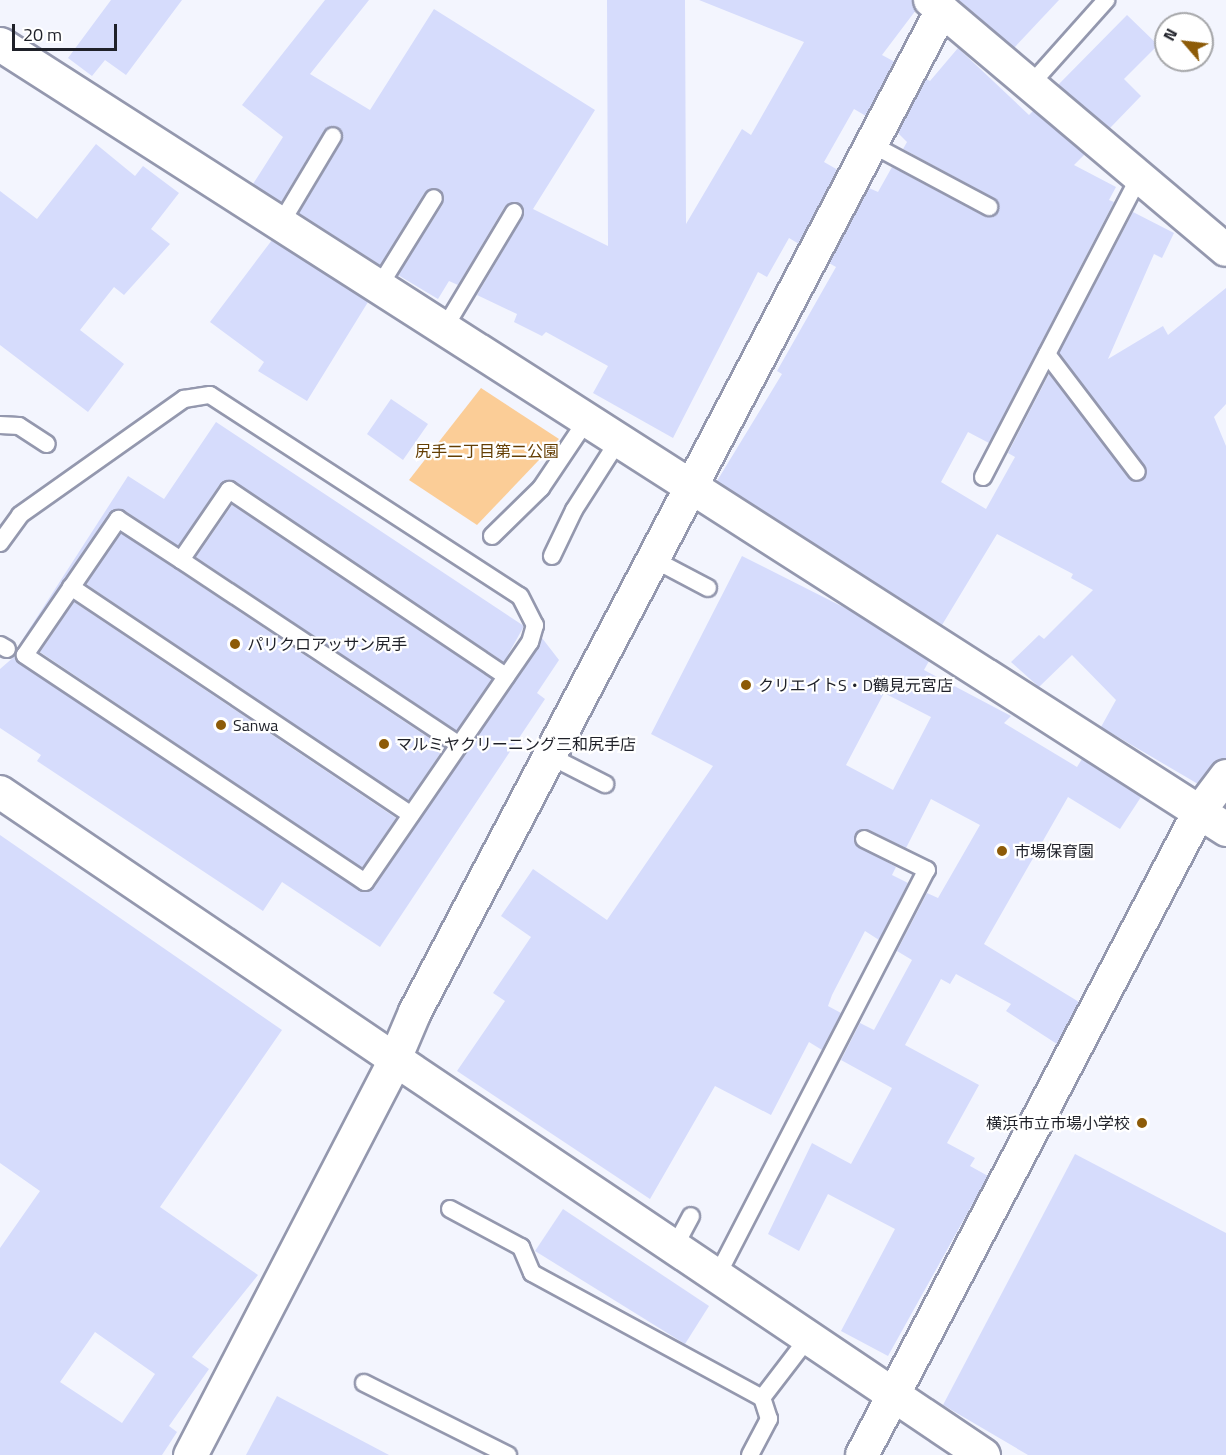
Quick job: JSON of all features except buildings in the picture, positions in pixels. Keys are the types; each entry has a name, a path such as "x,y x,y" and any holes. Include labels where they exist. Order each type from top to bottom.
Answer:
{"street":[{"path":"190,1455 550,756 871,144 936,5 1141,174 1226,250"},
{"path":"0,44 115,105 177,145 281,222 692,484 1213,821"},
{"path":"862,1455 893,1395 1213,821 1226,776"},
{"path":"0,792 983,1455"}],"lane":[{"path":"1031,84 1106,0"},
{"path":"281,222 333,136"},
{"path":"871,144 989,207"},
{"path":"983,477 1141,174"},
{"path":"380,285 434,198"},
{"path":"445,327 514,212"},
{"path":"1047,354 1137,472"},
{"path":"0,543 20,515 184,399 210,395 520,596 535,625 530,642 365,882 25,655 118,519 459,745"},
{"path":"492,536 541,488 588,418"},
{"path":"0,425 19,426 47,444"},
{"path":"552,556 573,510 620,438"},
{"path":"181,560 229,490 506,676"},
{"path":"653,559 708,588"},
{"path":"71,587 411,815"},
{"path":"550,756 605,784"},
{"path":"717,1276 927,870 864,839"},
{"path":"450,1209 522,1247 532,1274 762,1398 769,1419 750,1455"},
{"path":"674,1248 691,1216"},
{"path":"762,1398 808,1338"},
{"path":"364,1383 508,1455"}],"green space":[{"name":"尻手二丁目第二公園","path":"481,388 559,439 477,525 409,480"}],"place":[{"name":"パリクロアッサン尻手","path":"235,644"},
{"name":"クリエイトS・D鶴見元宮店","path":"746,685"},
{"name":"Sanwa","path":"221,725"},
{"name":"マルミヤクリーニング三和尻手店","path":"384,744"},
{"name":"市場保育園","path":"1002,851"},
{"name":"横浜市立市場小学校","path":"1142,1123"}]}
